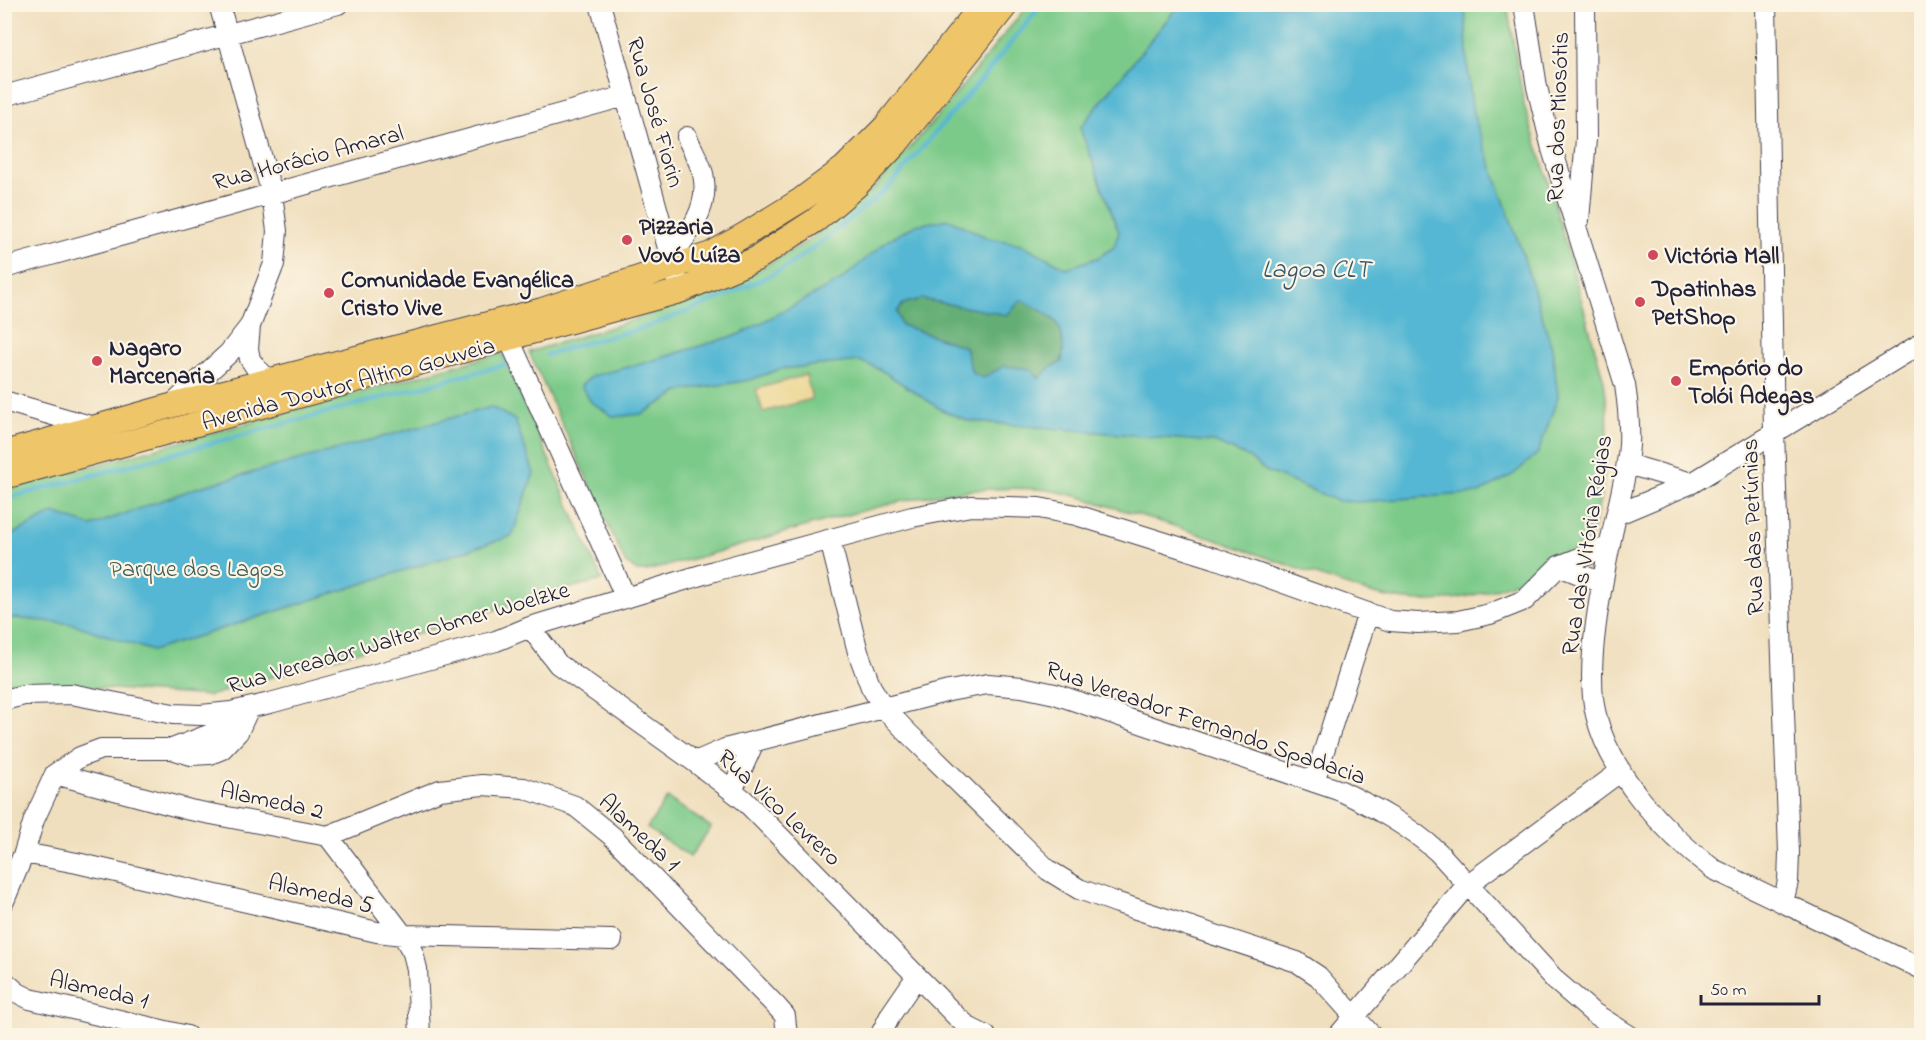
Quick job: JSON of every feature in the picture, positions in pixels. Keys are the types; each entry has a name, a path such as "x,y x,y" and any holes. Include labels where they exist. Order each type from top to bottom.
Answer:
{"main road":[{"name":"Avenida Doutor Altino Gouveia","path":"4,453 170,406 542,310 672,262 711,254 801,200 844,168 885,127 984,4"},
{"name":"Avenida Doutor Altino Gouveia","path":"4,477 680,291 756,259 816,220 857,185 896,144 1007,4"}],"street":[{"path":"219,4 272,194 277,231 274,264 250,326 248,348 250,359 270,381"},
{"path":"4,96 338,4"},
{"name":"Rua José Fiorin","path":"600,4 680,291"},
{"name":"Rua das Vitória Régias","path":"1524,4 1537,87 1551,149 1625,386 1630,423 1627,464 1602,583 1592,673 1596,715 1621,771 1664,825 1689,851 1713,868 1922,969"},
{"name":"Rua dos Miosótis","path":"1578,232 1586,139 1585,4"},
{"name":"Rua das Petúnias","path":"1766,4 1774,432 1789,854 1788,881 1783,903"},
{"name":"Rua Horácio Amaral","path":"4,268 625,96"},
{"path":"672,262 691,230 703,197 704,179 687,137"},
{"path":"542,310 532,318 515,323 509,331 509,339 626,597"},
{"path":"175,431 170,406 229,353 250,326"},
{"path":"1616,516 1692,483 1922,343"},
{"path":"4,401 94,427"},
{"path":"1627,464 1692,483"},
{"name":"Rua Vereador Walter Obmer Woelzke","path":"4,700 24,695 71,694 173,714 201,715 240,710 496,640 626,597 912,517 971,506 1039,508 1076,515 1215,558 1390,621 1418,623 1458,621 1491,614 1525,600 1559,566 1610,546"},
{"path":"830,540 858,652 871,687 884,708 1048,870 1089,892 1297,962 1318,976 1372,1035"},
{"path":"1559,566 1602,583"},
{"path":"1314,782 1368,613"},
{"name":"Rua Vico Levrero","path":"531,627 558,664 744,800 958,1018 970,1028 986,1035"},
{"name":"Rua Vereador Fernando Spadacia","path":"695,762 724,749 948,691 988,684 1022,687 1055,694 1341,790 1383,812 1417,833 1438,852 1556,981 1592,1012 1630,1035"},
{"path":"4,901 24,853 33,820 55,774 80,757 101,749 172,749 191,755 222,749 238,732 240,710"},
{"path":"732,791 754,742"},
{"path":"1338,1035 1467,885 1621,771"},
{"name":"Alameda 2","path":"55,774 190,810 328,836 403,935 413,953 417,969 420,1035"},
{"name":"Alameda 1","path":"328,836 440,790 482,785 524,788 575,806 612,836 778,1008 785,1016 787,1035"},
{"name":"Alameda 5","path":"24,853 78,862 377,932 403,935 612,940"},
{"path":"880,1035 891,1014 917,976"},
{"name":"Alameda 1","path":"4,981 18,993 30,999 187,1035"}],"green space":[{"path":"1028,5 1507,5 1524,105 1547,177 1604,381 1608,431 1606,464 1594,527 1587,540 1557,561 1529,576 1495,589 1460,598 1407,600 1351,587 1188,530 1080,497 1049,490 1002,488 932,495 898,502 646,571 637,571 625,562 529,352 640,318 739,281 806,242 848,211 880,182 947,105"},
{"path":"921,299 1007,315 1021,300 1050,316 1056,322 1062,337 1062,362 1049,368 1039,380 983,379 972,373 965,347 901,325 897,312 903,304"},
{"name":"Parque dos Lagos","path":"502,353 602,580 558,591 209,696 5,681 5,490"},
{"path":"667,798 711,827 690,857 647,828"}],"sand":[{"path":"806,375 812,399 763,412 756,389"}],"water":[{"name":"Lagoa CLT","path":"1179,5 1465,5 1468,74 1473,114 1522,252 1552,348 1558,397 1538,453 1514,474 1479,493 1358,502 1338,501 1266,471 1246,456 1214,442 968,421 942,410 881,370 860,361 780,369 750,380 681,391 642,414 614,417 591,402 581,386 592,376 740,334 840,281 888,240 916,225 949,219 988,238 1021,244 1066,268 1097,258 1114,247 1119,232 1080,128","holes":["921,299 1007,315 1021,300 1042,311 1056,322 1062,338 1062,362 1049,368 1039,379 1031,369 1004,366 983,378 972,373 965,347 901,325 897,312 903,304"]},
{"name":"Parque dos Lagos","path":"491,407 515,420 534,473 512,536 152,651 73,624 5,618 5,538 54,513 91,526 196,488"}],"waterway":[{"path":"547,355 647,327 728,295 785,268 887,189 985,75 1042,4"},
{"path":"4,499 507,364"}],"place":[{"name":"Pizzaria Vovó Luíza","path":"627,240"},
{"name":"Victória Mall","path":"1653,255"},
{"name":"Comunidade Evangélica Cristo Vive","path":"329,293"},
{"name":"Dpatinhas PetShop","path":"1640,302"},
{"name":"Nagaro Marcenaria","path":"97,361"},
{"name":"Empório do Tolói Adegas","path":"1676,381"}]}
